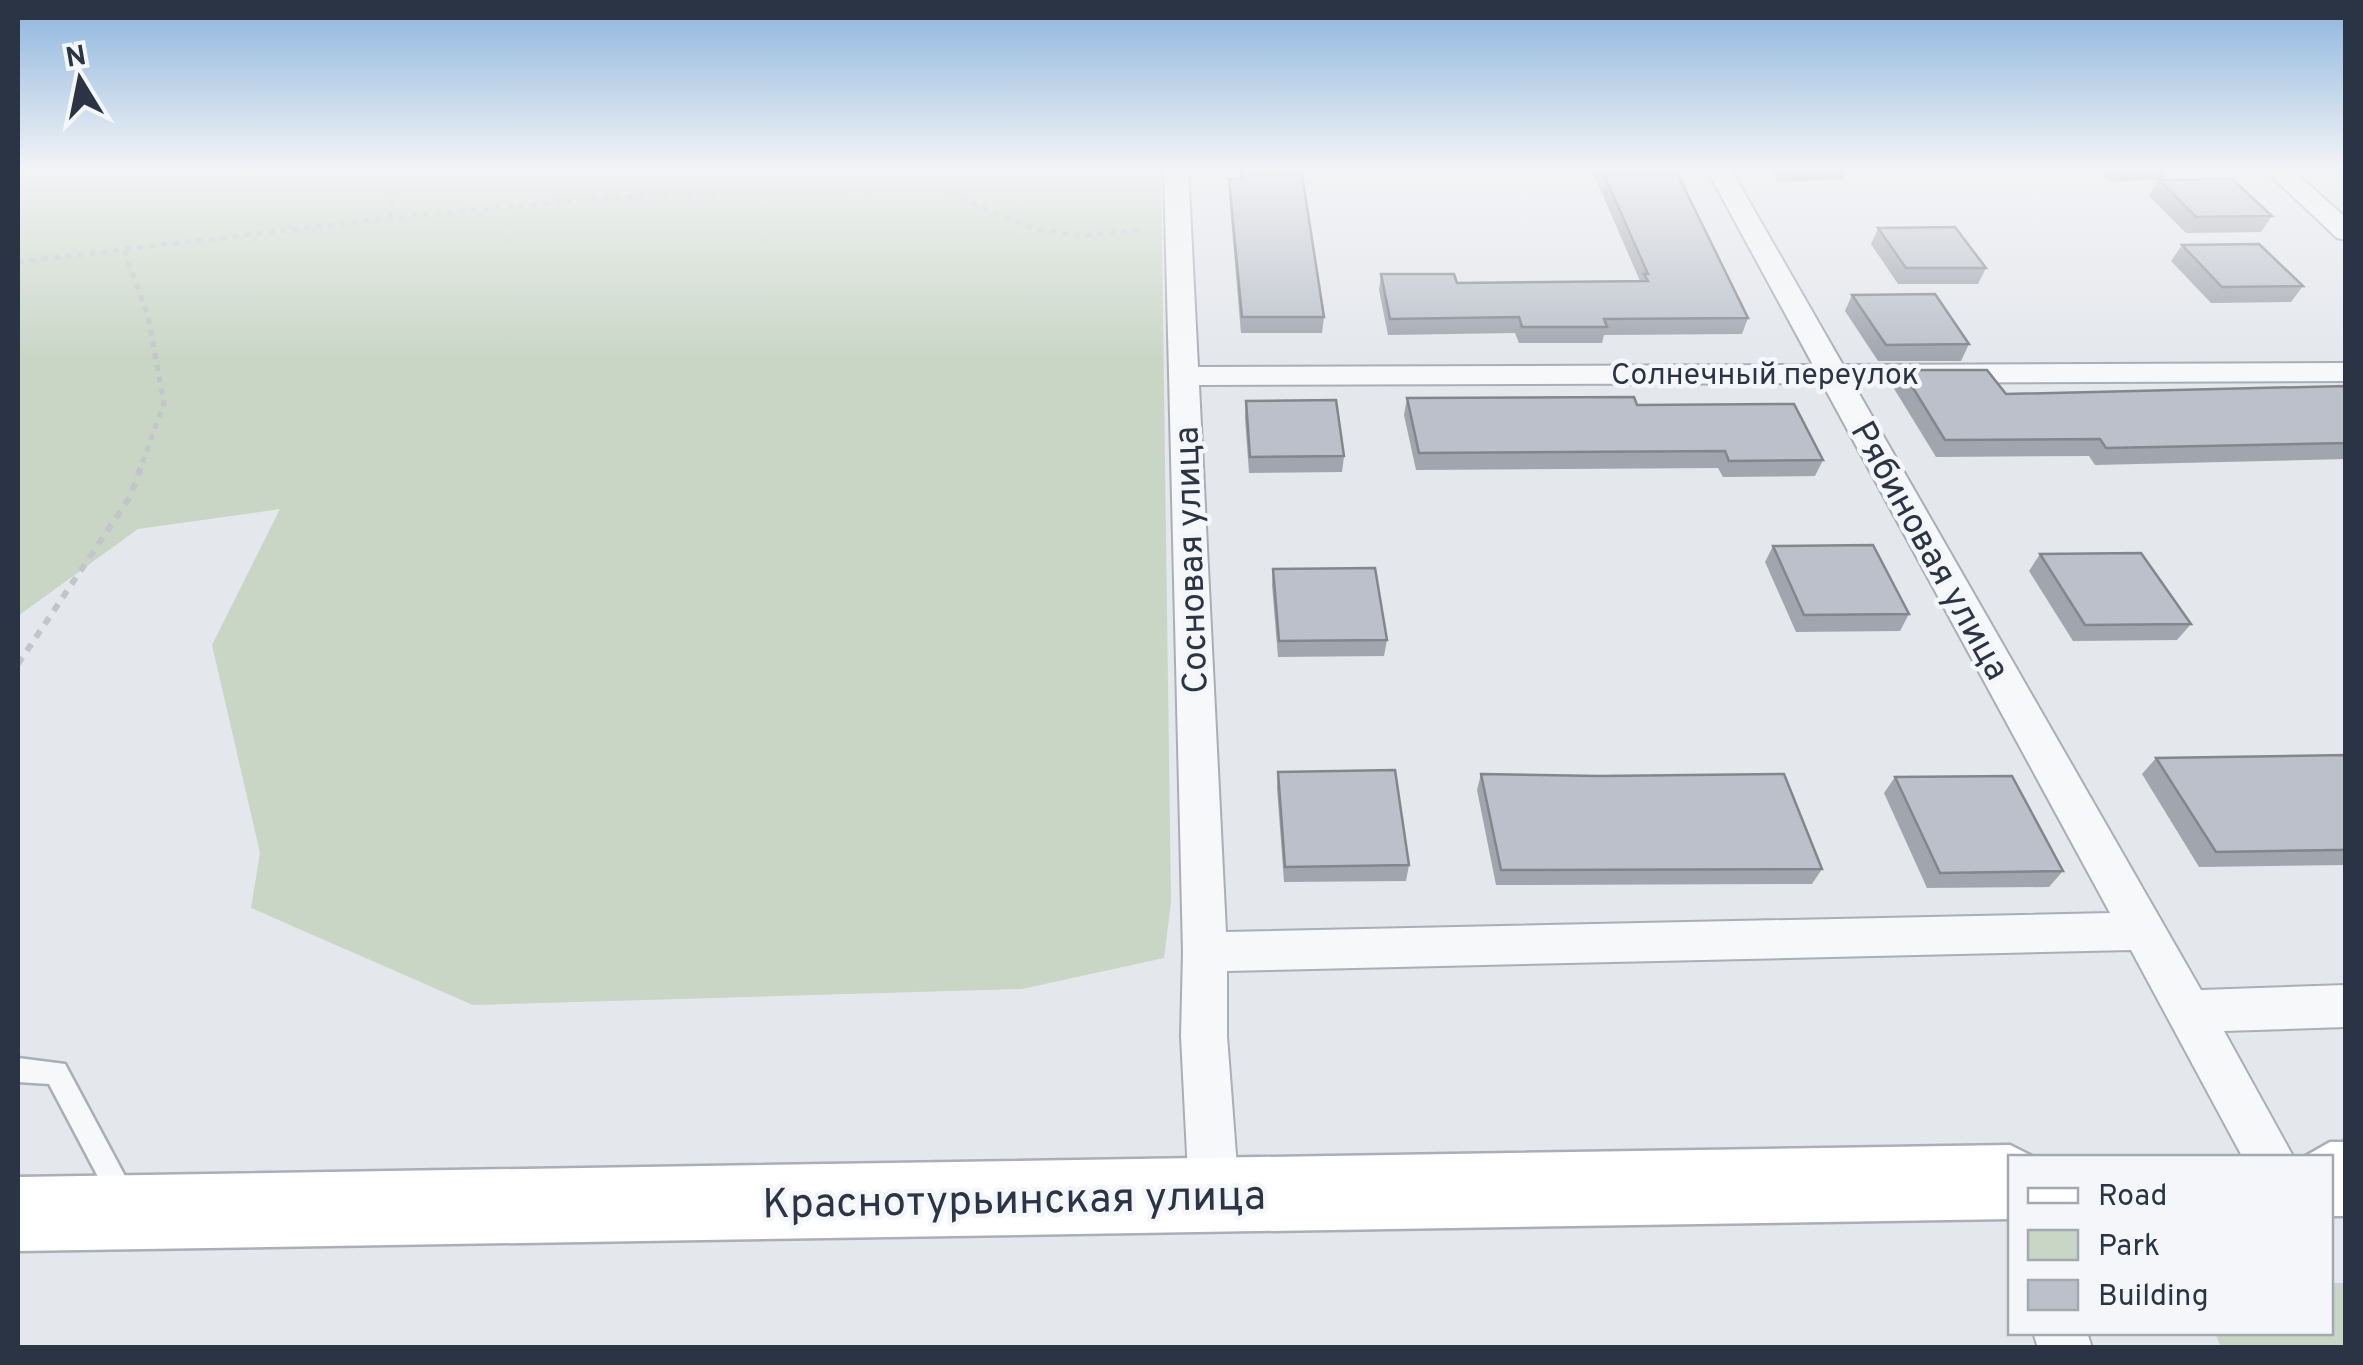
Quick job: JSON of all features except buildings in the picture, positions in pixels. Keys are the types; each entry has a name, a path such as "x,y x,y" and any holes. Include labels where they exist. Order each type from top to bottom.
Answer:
{"main road":[{"name":"Краснотурьинская улица","path":"18,1214 2008,1185"}],"street":[{"name":"Сосновая улица","path":"1179,232 1205,952 1204,1036 1214,1194"},
{"name":"Рябиновая улица","path":"1753,232 2268,1155"},
{"name":"Солнечный переулок","path":"1184,376 2346,372"},
{"path":"1205,952 2144,932"},
{"path":"2188,1011 2346,1006"}],"lane":[{"path":"18,1070 56,1072 131,1213"}],"path":[{"path":"18,262 276,232"},
{"path":"1055,232 1080,236 1127,232"},
{"path":"1152,232 1179,239"},
{"path":"18,664 130,497 164,403 148,316 124,250"}],"green space":[{"path":"18,232 1162,232 1171,902 1164,958 1022,989 473,1005 251,908 260,853 212,645 280,509 138,529 18,616"},
{"path":"2333,1283 2345,1283 2345,1347 2221,1347 2216,1335 2333,1335"}]}
